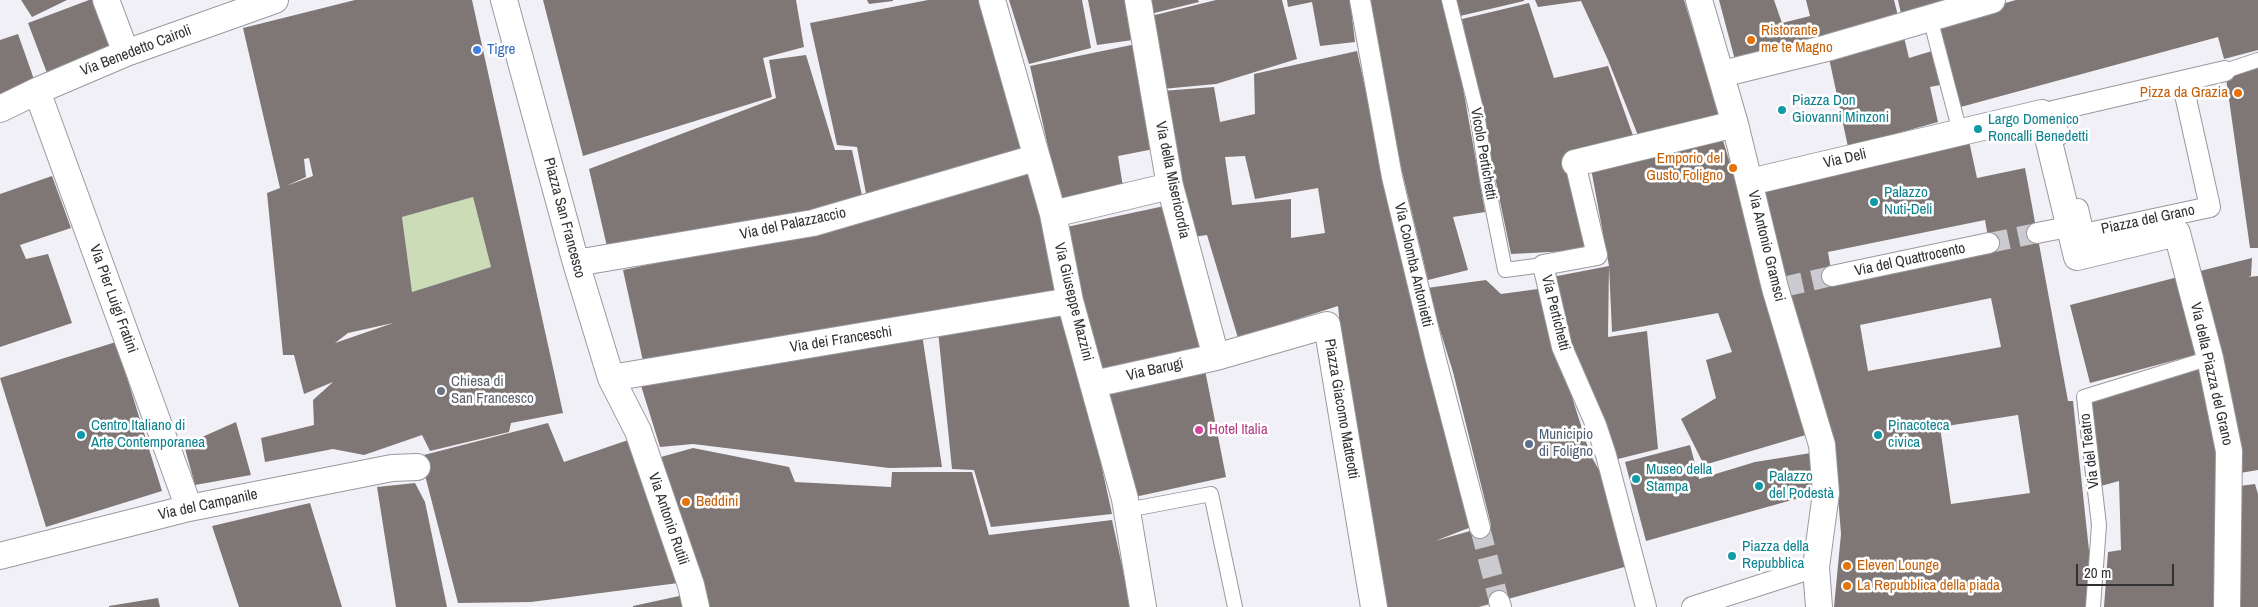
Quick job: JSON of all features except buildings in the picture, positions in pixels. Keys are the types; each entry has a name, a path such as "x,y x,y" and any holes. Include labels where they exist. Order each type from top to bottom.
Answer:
{"street":[{"path":"106,0 126,53"},
{"name":"Via Benedetto Cairoli","path":"0,109 37,90 126,53 275,0"},
{"name":"Piazza San Francesco","path":"504,0 576,263 611,378 638,431"},
{"name":"Via Giuseppe Mazzini","path":"992,0 1035,158 1053,214 1070,301 1127,510 1143,607"},
{"name":"Via della Misericordia","path":"1138,0 1170,186 1216,357"},
{"name":"Via Colomba Antonietti","path":"1360,0 1392,176 1435,356 1480,528"},
{"name":"Via Antonio Gramsci","path":"1699,0 1722,74 1822,445 1826,493 1816,567"},
{"path":"1722,74 1827,48 1992,0"},
{"path":"1951,134 2225,71"},
{"name":"Piazza del Grano","path":"2048,112 2084,234 2210,207 2182,81"},
{"name":"Via Pier Luigi Fratini","path":"37,90 189,508"},
{"name":"Piazza del Grano","path":"2048,112 2068,227 2076,257 2177,233"},
{"name":"Via Pertichetti","path":"1646,607 1606,455 1562,347 1543,265 1597,255 1575,162 1735,124"},
{"name":"Via Deli","path":"1750,182 1951,134"},
{"name":"Via del Palazzaccio","path":"576,263 813,223 1035,158"},
{"path":"1053,214 1170,186"},
{"path":"2037,234 2068,227"},
{"name":"Via della Piazza del Grano","path":"2177,233 2210,358 2229,451 2227,607"},
{"name":"Via del Quattrocento","path":"1832,276 1989,243"},
{"name":"Via dei Franceschi","path":"611,378 1070,301"},
{"name":"Piazza Giacomo Matteotti","path":"1216,357 1327,326 1374,607"},
{"name":"Via Barugi","path":"1094,384 1216,357"},
{"name":"Via Antonio Rutili","path":"638,431 691,585 696,607"},
{"name":"Via del Campanile","path":"0,556 189,508 392,468 417,468"},
{"path":"1692,607 1816,567 1819,607"}],"lane":[{"name":"Vicolo Pertichetti","path":"1449,0 1477,113 1487,180 1505,270 1543,265"},
{"path":"1930,18 1951,134"},
{"path":"2225,71 2258,60"},
{"name":"Via del Teatro","path":"2093,607 2099,526 2084,397 2210,358"},
{"path":"1127,510 1212,494 1235,607"}],"green space":[{"path":"473,197 491,267 412,292 402,217"}],"tunnel":[{"path":"1989,243 2037,233"},
{"path":"1783,287 1832,276"},
{"path":"1480,528 1499,601"}],"place":[{"name":"Ristorante me te Magno","path":"1751,40"},
{"name":"Tigre","path":"477,50"},
{"name":"Pizza da Grazia","path":"2238,93"},
{"name":"Piazza Don Giovanni Minzoni","path":"1782,110"},
{"name":"Largo Domenico Roncalli Benedetti","path":"1978,129"},
{"name":"Emporio del Gusto Foligno","path":"1733,168"},
{"name":"Palazzo Nuti-Deli","path":"1874,202"},
{"name":"Chiesa di San Francesco","path":"441,391"},
{"name":"Hotel Italia","path":"1199,430"},
{"name":"Centro Italiano di Arte Contemporanea","path":"81,435"},
{"name":"Pinacoteca civica","path":"1878,435"},
{"name":"Municipio di Foligno","path":"1529,444"},
{"name":"Museo della Stampa","path":"1636,479"},
{"name":"Palazzo del Podestà","path":"1759,486"},
{"name":"Beddini","path":"686,502"},
{"name":"Piazza della Repubblica","path":"1732,556"},
{"name":"Eleven Lounge","path":"1847,566"},
{"name":"La Repubblica della piada","path":"1847,586"}]}
